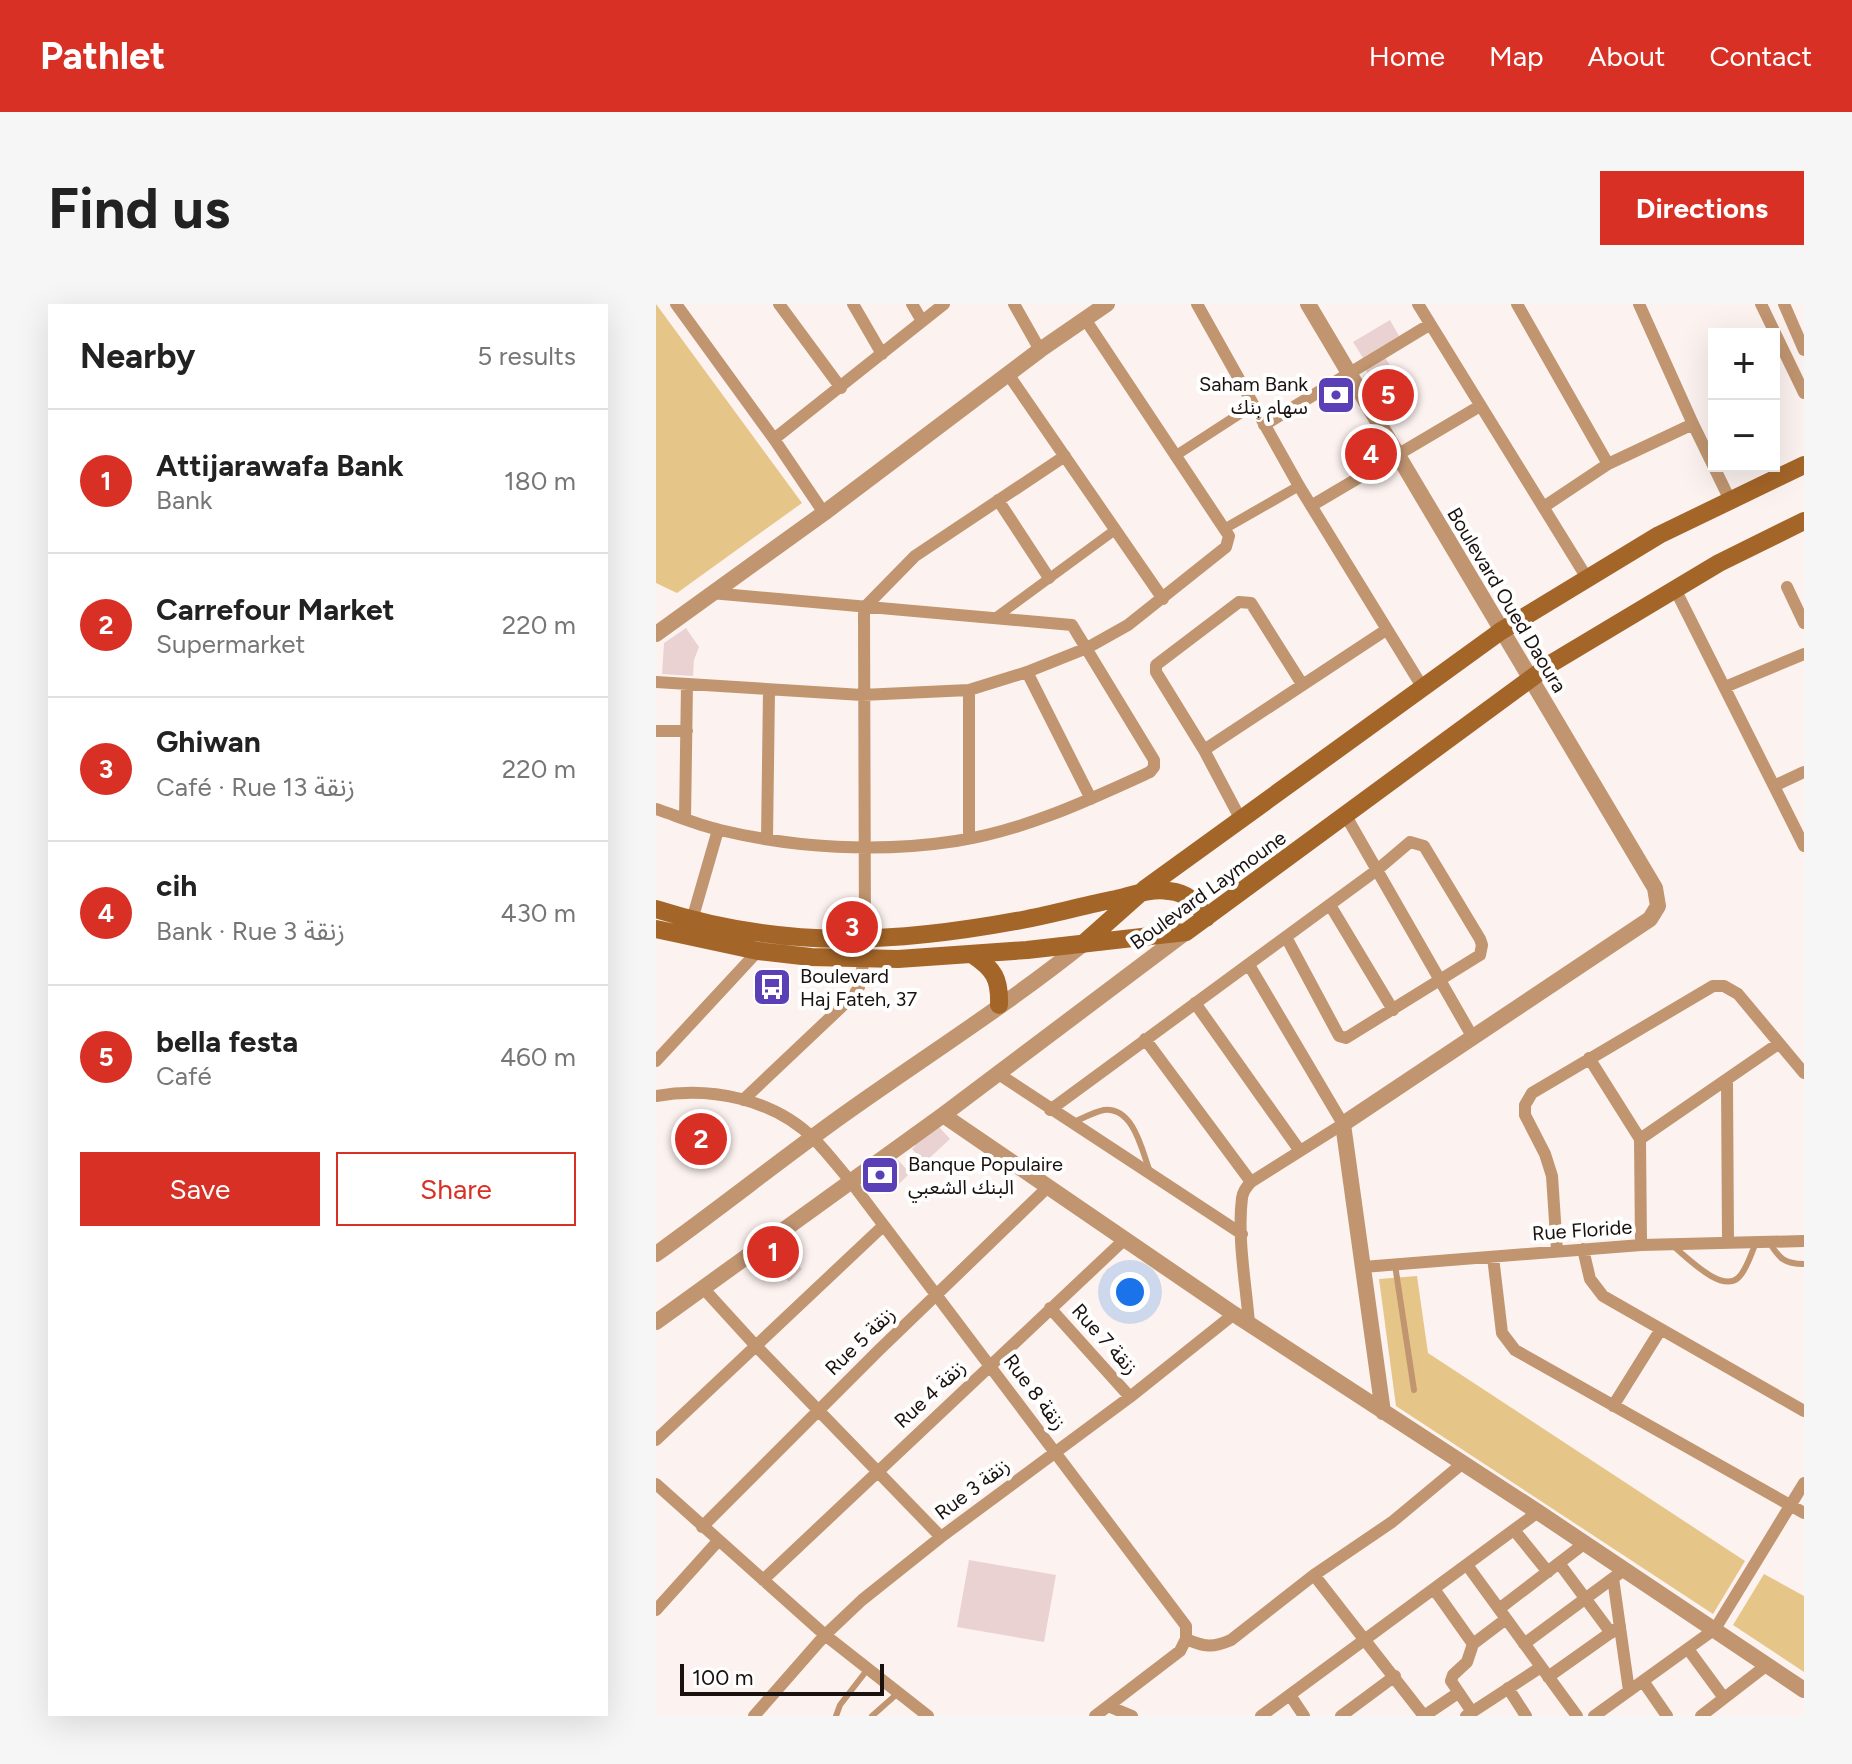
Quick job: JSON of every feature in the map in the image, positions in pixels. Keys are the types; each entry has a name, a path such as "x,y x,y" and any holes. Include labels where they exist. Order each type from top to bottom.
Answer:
{"main road":[{"name":"Boulevard Laymoune","path":"1083,944 1139,893 1501,631 1659,535 1804,465"},
{"name":"Boulevard Laymoune","path":"1186,932 1531,678 1675,589 1749,547 1804,521"},
{"path":"656,929 714,944 811,957 1029,918 1162,890 1195,900 1206,918"},
{"path":"656,909 734,930 864,949 973,955 1186,932"},
{"path":"973,955 987,963 997,977 999,1005"}],"street":[{"path":"676,304 824,513"},
{"path":"779,304 841,388"},
{"path":"853,304 882,354"},
{"path":"912,304 922,321"},
{"path":"774,439 944,304"},
{"path":"1014,304 1040,350"},
{"path":"656,634 824,513 1040,350 1107,304"},
{"path":"1197,304 1299,486 1423,688"},
{"name":"Boulevard Oued Daoura","path":"1308,304 1655,888 1658,906 1650,919 1472,1036"},
{"path":"1418,304 1587,578"},
{"path":"1517,304 1608,464"},
{"path":"1639,304 1730,500"},
{"path":"1761,304 1804,393"},
{"path":"1784,304 1804,350"},
{"path":"656,682 862,695 969,690 1027,672 1087,648 1128,625 1226,547 1229,536 1085,319"},
{"path":"1264,425 1429,325"},
{"path":"1008,374 1163,599"},
{"path":"1175,456 1252,406"},
{"path":"1311,506 1480,406"},
{"path":"1545,506 1608,464 1693,424"},
{"path":"743,1100 859,987 864,949 864,608 915,556 1065,456"},
{"path":"1224,529 1299,486"},
{"path":"998,500 1049,578"},
{"path":"995,618 1115,530"},
{"path":"1787,587 1804,623"},
{"path":"1675,589 1804,846"},
{"path":"656,809 718,830 790,844 864,848 969,838 1013,827 1091,799 1150,772 1154,767 1154,760 1072,625 711,593"},
{"path":"1241,820 1204,750 1156,672 1156,665 1239,602 1251,603 1302,684"},
{"path":"1204,750 1386,630"},
{"path":"1725,687 1804,654"},
{"path":"1027,672 1091,799"},
{"path":"685,819 687,684"},
{"path":"767,839 769,690"},
{"path":"969,690 969,838"},
{"path":"656,731 687,731"},
{"path":"1774,786 1804,772"},
{"path":"1241,1319 1242,1198 1251,1182 1472,1036 1346,816"},
{"path":"692,920 718,830"},
{"path":"1050,1110 1145,1039 1330,905 1410,842 1424,846 1482,945 1480,955 1350,1038 1339,1036 1286,937"},
{"path":"1330,905 1393,1010"},
{"name":"Boulevard Laymoune","path":"656,1322 943,1115 1186,932"},
{"path":"656,1254 812,1137 1036,982 1083,944"},
{"path":"656,1061 758,951"},
{"path":"1249,965 1343,1124 1383,1412"},
{"path":"1557,1251 1552,1176 1545,1154 1525,1115 1525,1105 1532,1093 1713,986 1724,986 1738,994 1804,1073"},
{"path":"1195,1003 1300,1151"},
{"path":"1145,1039 1251,1182"},
{"path":"1640,1139 1778,1044"},
{"path":"1589,1058 1640,1139 1641,1245"},
{"path":"997,1073 1242,1234"},
{"path":"1727,1080 1728,1243"},
{"name":"Rue 8 زنقة","path":"656,1096 709,1092 743,1100 780,1115 812,1137 851,1182 991,1366 1186,1633"},
{"path":"943,1115 1241,1319 1585,1543 1618,1574 1715,1629 1804,1690"},
{"name":"Rue 5 زنقة","path":"702,1527 1049,1186"},
{"path":"656,1440 883,1226"},
{"name":"Rue 4 زنقة","path":"763,1580 1125,1239"},
{"name":"Rue Floride","path":"1363,1267 1641,1245 1804,1241"},
{"path":"1583,1249 1594,1287 1603,1296 1804,1411"},
{"path":"1493,1257 1501,1326 1509,1344 1804,1513"},
{"path":"703,1288 941,1537"},
{"name":"Rue 7 زنقة","path":"1050,1308 1130,1397"},
{"name":"Rue 3 زنقة","path":"754,1716 825,1635 862,1600 1055,1451 1241,1319"},
{"path":"1613,1406 1661,1329"},
{"path":"1095,1716 1180,1651 1186,1633 1204,1647 1231,1640 1314,1575 1392,1522 1463,1463"},
{"path":"1595,1716 1715,1629 1804,1483"},
{"path":"656,1484 825,1635 928,1716"},
{"path":"1261,1716 1538,1512"},
{"path":"1514,1530 1616,1630"},
{"path":"656,1610 718,1541"},
{"path":"1585,1543 1473,1644 1467,1662 1453,1675 1452,1684 1469,1714 1508,1688 1544,1672 1616,1630"},
{"path":"1467,1565 1577,1716"},
{"path":"1524,1644 1618,1574"},
{"path":"1618,1574 1616,1630 1629,1691"},
{"path":"1314,1575 1424,1716 1458,1693"},
{"path":"1434,1589 1473,1644"},
{"path":"1688,1649 1724,1698"},
{"path":"1701,1716 1767,1665"},
{"path":"1341,1716 1395,1676"},
{"path":"1643,1681 1667,1716"},
{"path":"1508,1688 1526,1716"},
{"path":"1290,1695 1304,1716"},
{"path":"1108,1706 1132,1716"}],"lane":[{"path":"1070,1123 1100,1110 1112,1110 1124,1115 1134,1130 1151,1175"},
{"path":"1670,1244 1712,1278 1728,1282 1737,1279 1763,1242 1786,1262 1804,1264"},
{"path":"1395,1265 1414,1390"},
{"path":"836,1716 840,1705 867,1670"},
{"path":"872,1716 898,1693"}],"shaded area":[{"path":"656,304 802,503 677,593 656,583"},
{"path":"1417,1276 1428,1353 1745,1561 1713,1614 1396,1406 1379,1279"},
{"path":"1764,1574 1804,1596 1804,1672 1733,1625"}],"building":[{"path":"1390,320 1399,336 1363,358 1353,342"},
{"path":"1385,357 1397,378 1378,390 1365,369"},
{"path":"686,628 699,647 693,676 662,674 664,643"},
{"path":"939,1127 950,1139 924,1163 912,1149 913,1144"},
{"path":"897,1159 910,1173 888,1195 874,1181 873,1174 885,1161 890,1167"},
{"path":"777,1244 802,1269 789,1282 763,1255"},
{"path":"969,1560 1056,1575 1044,1642 957,1627"}],"place":[{"name":"Saham Bank سهام بنك","path":"1336,395"},
{"name":"bella festa","path":"1388,395"},
{"name":"cih","path":"1371,454"},
{"name":"Ghiwan","path":"852,927"},
{"name":"Boulevard Haj Fateh, 37","path":"772,987"},
{"name":"Carrefour Market","path":"701,1139"},
{"name":"Banque Populaire البنك الشعبي","path":"880,1175"},
{"name":"Attijarawafa Bank","path":"773,1252"}]}
